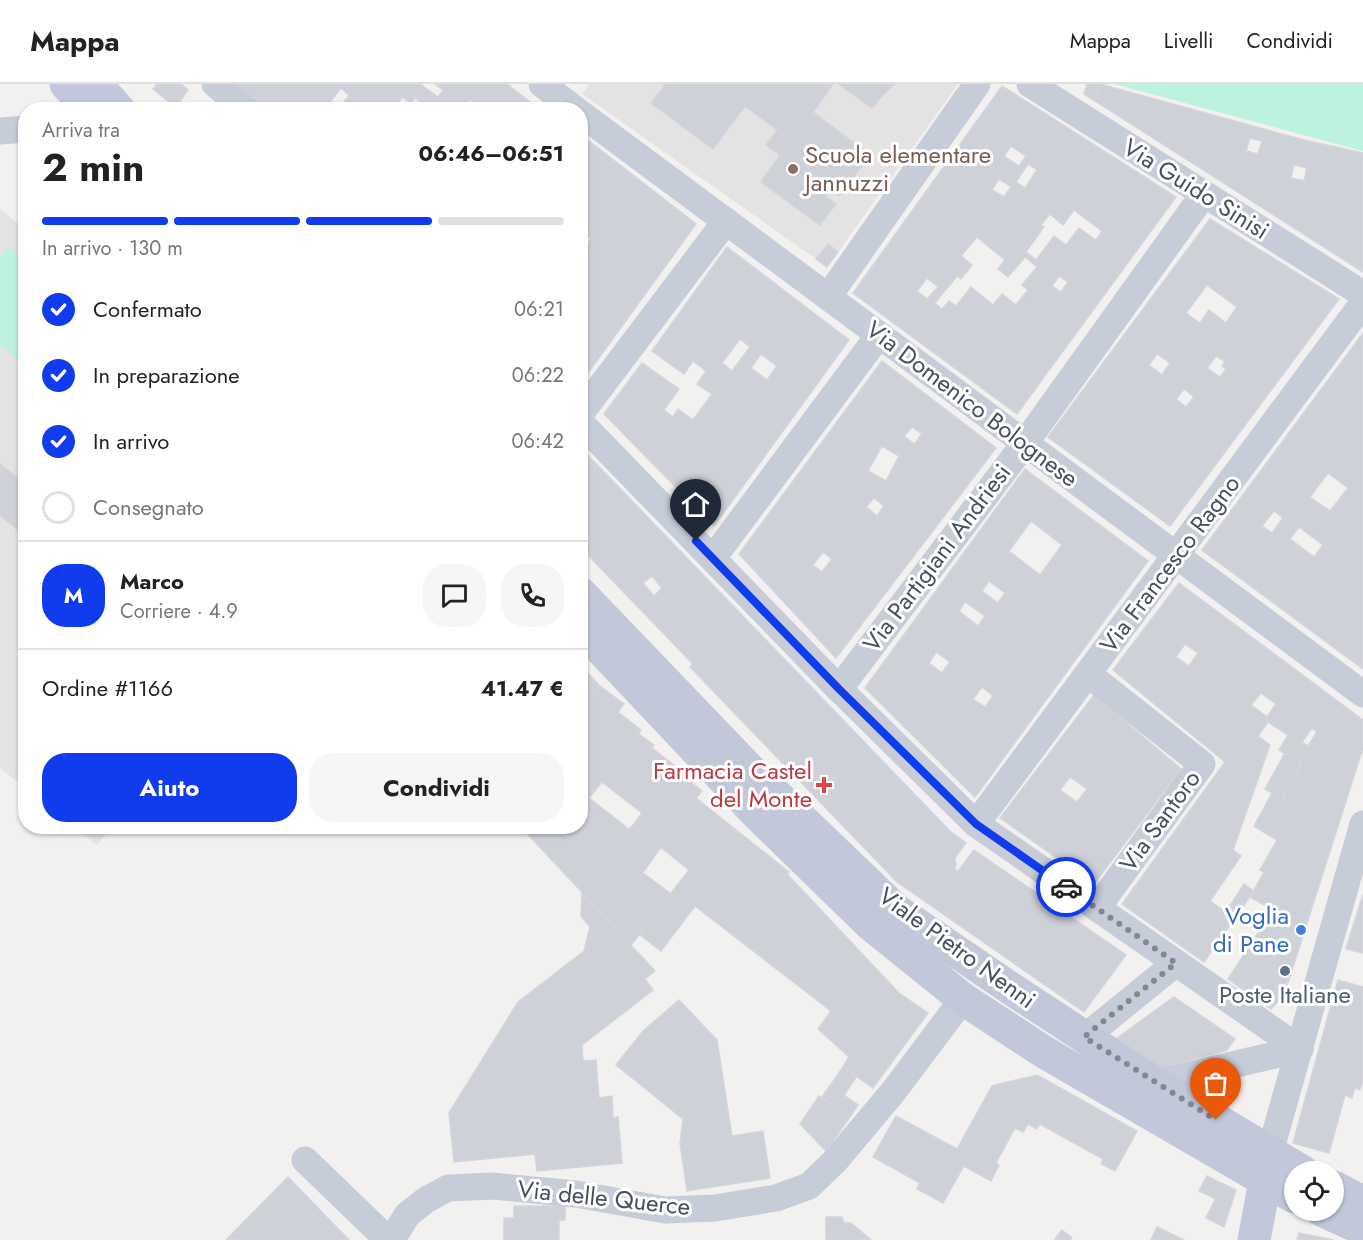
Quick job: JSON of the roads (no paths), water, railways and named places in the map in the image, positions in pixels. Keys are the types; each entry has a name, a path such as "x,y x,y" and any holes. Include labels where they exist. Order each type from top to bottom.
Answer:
{"main road":[{"name":"Viale Pietro Nenni","path":"588,601 749,770 897,911 1155,1083 1268,1167"},
{"name":"Viale Pietro Nenni","path":"588,635 753,810 870,924 963,999 1044,1052 1268,1167"},
{"path":"1268,1167 1284,1169"},
{"path":"1268,1167 1284,1185"},
{"path":"1254,1240 1268,1167"},
{"path":"1344,1192 1363,1202"},
{"path":"1344,1220 1363,1229"}],"street":[{"path":"215,84 236,102"},
{"path":"828,297 977,84"},
{"name":"Via Guido Sinisi","path":"1030,84 1363,294"},
{"name":"Via Domenico Bolognese","path":"588,119 1363,694"},
{"path":"0,131 18,130"},
{"name":"Via Partigiani Andriesi","path":"839,689 1025,443 1204,194"},
{"path":"588,403 726,221"},
{"name":"Via Francesco Ragno","path":"976,824 1363,303"},
{"path":"713,558 879,335"},
{"path":"588,430 839,689 976,824 1300,1049"},
{"name":"Via Santoro","path":"1088,674 1202,764 1096,908"},
{"path":"1268,1167 1363,824"},
{"path":"1084,1037 1176,963"},
{"name":"Via delle Querce","path":"390,1240 406,1215 426,1200 448,1188 492,1186 576,1194 665,1210 715,1208 776,1198 809,1186 835,1161 893,1092 963,999"},
{"path":"1155,1083 1300,1049"},
{"path":"305,1160 390,1240"}],"place":[{"name":"Scuola elementare Jannuzzi","path":"793,169"},
{"name":"Farmacia Castel del Monte","path":"824,785"},
{"name":"Voglia di Pane","path":"1301,930"},
{"name":"Poste Italiane","path":"1285,971"}]}
